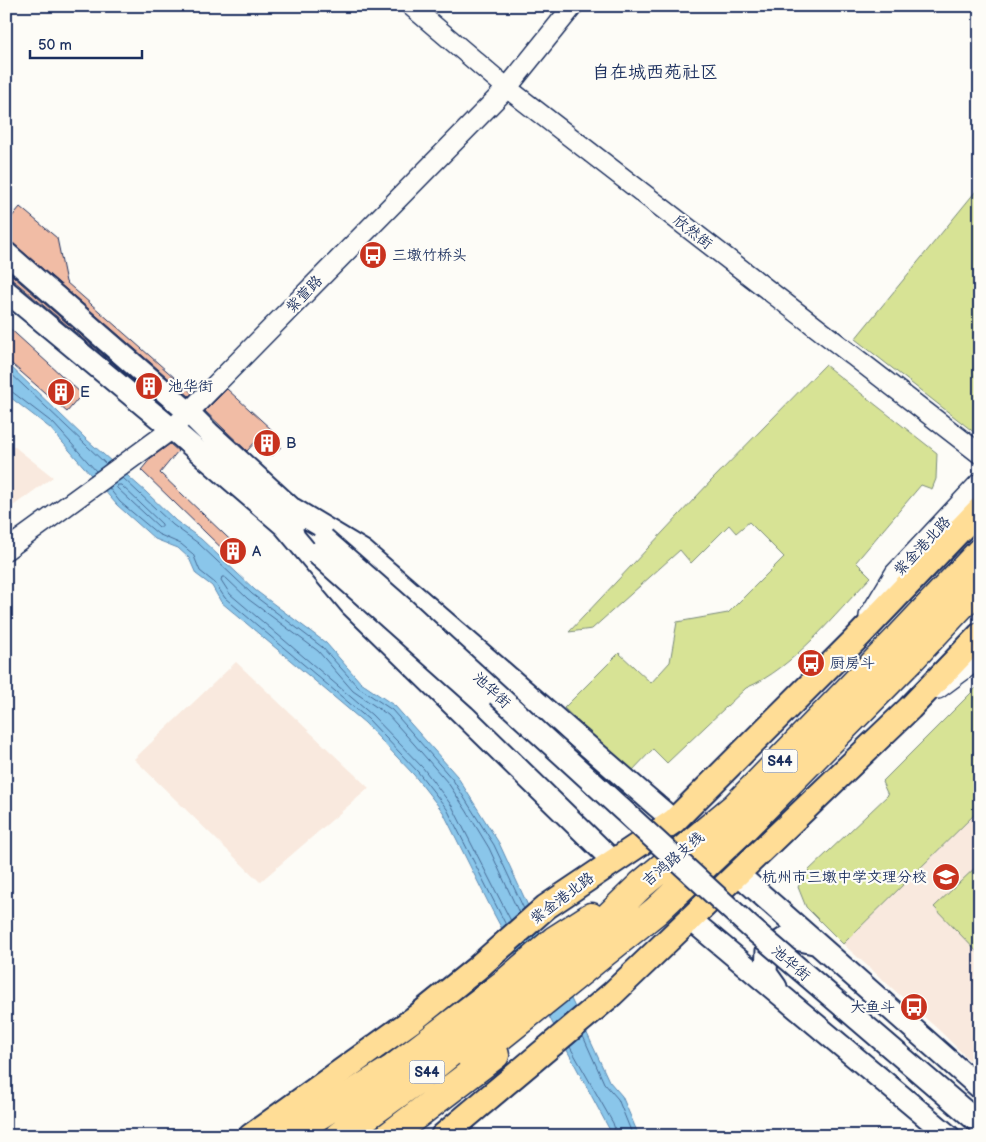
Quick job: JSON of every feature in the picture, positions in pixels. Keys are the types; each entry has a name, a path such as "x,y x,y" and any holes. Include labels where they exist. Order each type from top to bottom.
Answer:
{"highway":[{"name":"吉鸿路支线","path":"577,973 641,885 735,806 980,552"},
{"name":"吉鸿路支线","path":"367,1136 433,1089 656,911 751,821 911,659 980,585"},
{"path":"389,1136 522,1018 577,973"},
{"name":"吉鸿路支线","path":"339,1136 418,1079 522,1018"},
{"path":"286,1136 394,1068 522,1018"}],"main road":[{"name":"池华街","path":"6,253 188,412 288,517 972,1136"},
{"name":"池华街","path":"6,292 172,428 288,517"},
{"name":"紫金港北路","path":"251,1136 414,1019 546,907 674,820 855,640 980,509"},
{"path":"288,517 363,551 674,820"},
{"path":"288,517 351,605 613,860"},
{"name":"池华街","path":"320,546 406,611 749,926 980,1124"},
{"path":"577,973 690,919 910,708 980,634"},
{"path":"737,873 980,1088"},
{"path":"690,919 948,1136"},
{"path":"780,993 766,973 767,950 788,937 816,943"},
{"path":"443,1136 522,1018"}],"street":[{"name":"欣然街","path":"411,6 507,88 980,454"},
{"name":"紫萱路","path":"6,550 172,428 507,88 573,6"},
{"name":"紫金港北路","path":"855,640 895,573 980,482"},
{"path":"910,708 980,658"}],"shaded area":[{"path":"6,440 53,477 6,511"},
{"path":"236,662 369,788 260,882 134,759"},
{"name":"杭州市三墩中学文理分校","path":"980,809 980,1071 941,1032 843,944"}],"green space":[{"path":"980,186 980,437 855,339"},
{"path":"825,365 937,453 936,479 932,489 921,485 856,562 871,577 813,639 781,667 764,679 746,688 667,763 653,749 631,772 564,708 619,653 651,683 670,662 677,622 728,613 784,557 749,522 736,533 729,525 691,563 680,550 592,629 569,632 711,481"},
{"path":"980,684 980,809 843,944 806,907 798,887 808,871 888,795 882,782"},
{"path":"980,863 980,955 934,907"}],"water":[{"path":"6,362 86,439 176,521 201,539 255,590 326,643 361,683 395,706 457,776 499,843 609,1081 622,1096 639,1136 613,1136 494,914 443,812 414,775 365,723 221,602 212,586 196,574 189,558 178,548 155,539 117,505 50,428 6,394"}],"building":[{"path":"20,207 57,238 66,282 192,393 189,396 14,244 6,241 6,224"},
{"path":"6,270 128,376 14,281 6,279"},
{"path":"6,325 82,394 67,412 6,359"},
{"path":"227,389 272,430 266,435 281,447 272,456 256,441 247,451 205,411"},
{"path":"170,444 178,451 160,473 246,555 238,564 141,470 151,458"}],"place":[{"name":"三墩竹桥头","path":"373,255"},
{"name":"池华街","path":"149,386"},
{"name":"E","path":"61,392"},
{"name":"B","path":"267,443"},
{"name":"A","path":"233,551"},
{"name":"厨房斗","path":"811,663"},
{"name":"杭州市三墩中学文理分校","path":"946,877"},
{"name":"大鱼斗","path":"914,1007"}],"district":[{"name":"自在城西苑社区","path":"655,72"}]}
